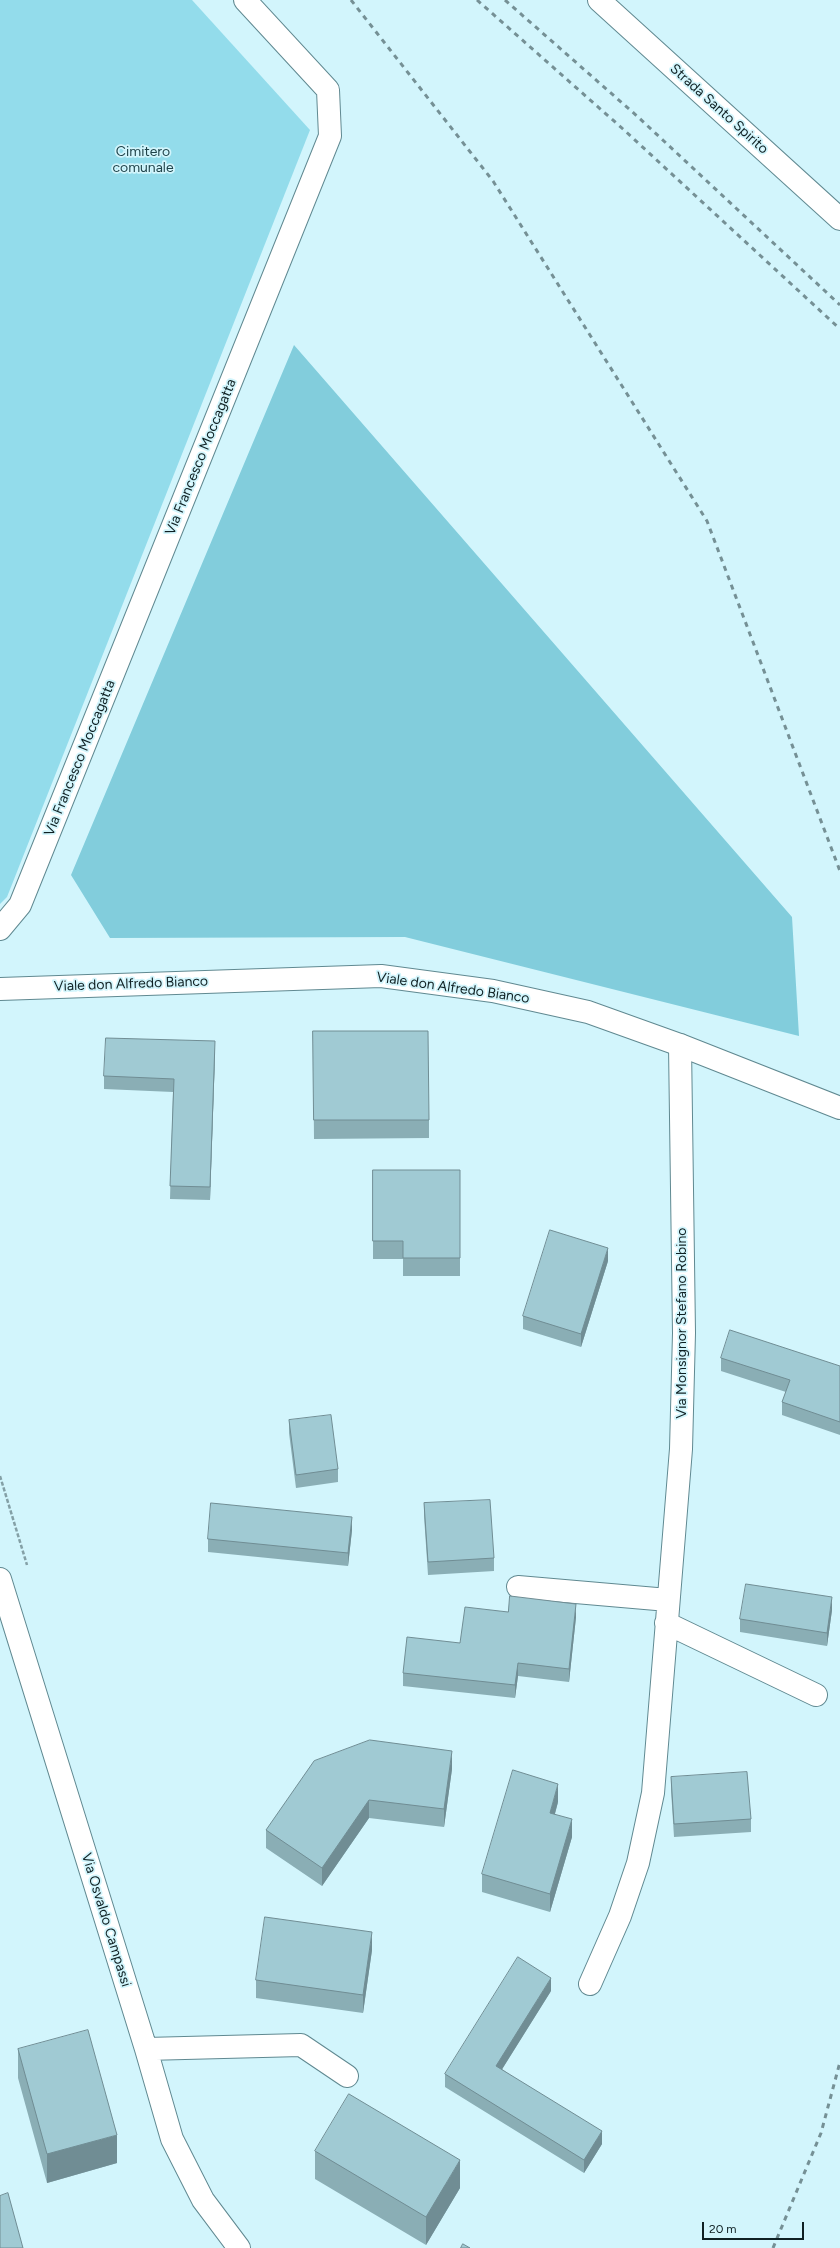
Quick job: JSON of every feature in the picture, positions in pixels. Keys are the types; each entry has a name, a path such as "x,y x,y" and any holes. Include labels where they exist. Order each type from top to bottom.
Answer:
{"street":[{"name":"Via Francesco Moccagatta","path":"0,929 20,905 330,136 328,90 245,0"},
{"name":"Strada Santo Spirito","path":"599,0 840,219"},
{"name":"Viale don Alfredo Bianco","path":"0,989 381,976 493,991 588,1012 680,1045 839,1108"},
{"name":"Via Monsignor Stefano Robino","path":"590,1984 620,1916 633,1876 653,1793 681,1449 684,1333 680,1045"},
{"name":"Via Osvaldo Campassi","path":"0,1579 146,2049 172,2139 203,2200 239,2248"},
{"path":"518,1587 668,1600"},
{"path":"666,1623 816,1695"},
{"path":"146,2049 301,2045 347,2076"}],"green space":[{"name":"Cimitero comunale","path":"0,0 192,0 310,130 7,897 0,904"}],"shaded area":[{"path":"294,345 792,917 799,1036 405,937 110,938 71,875"}],"building":[{"path":"313,1031 428,1031 429,1120 314,1120"},
{"path":"106,1038 215,1041 210,1187 170,1186 174,1079 104,1076"},
{"path":"373,1170 460,1170 460,1258 403,1258 403,1241 373,1241"},
{"path":"550,1230 608,1248 581,1334 523,1316"},
{"path":"730,1330 840,1366 840,1422 782,1402 790,1380 721,1358"},
{"path":"331,1415 338,1469 296,1475 289,1420"},
{"path":"490,1500 494,1558 428,1562 424,1503"},
{"path":"211,1503 352,1517 348,1553 208,1539"},
{"path":"746,1584 832,1597 827,1633 740,1619"},
{"path":"510,1596 576,1604 569,1669 518,1663 515,1685 403,1673 407,1637 460,1643 465,1607 508,1612"},
{"path":"370,1740 452,1751 444,1809 369,1800 322,1868 266,1830 314,1761"},
{"path":"513,1770 558,1784 550,1813 572,1819 550,1894 482,1874"},
{"path":"747,1772 751,1819 674,1824 671,1777"},
{"path":"265,1917 372,1932 363,1995 256,1980"},
{"path":"518,1957 551,1978 496,2066 602,2131 584,2160 445,2074"},
{"path":"88,2030 117,2135 47,2154 18,2049"},
{"path":"349,2094 460,2160 426,2217 315,2151"},
{"path":"8,2193 23,2248 0,2248 0,2196"},
{"path":"463,2244 470,2248 461,2248"}],"railway":[{"path":"351,0 493,181 707,521 840,871"},
{"path":"477,0 623,129 840,329"},
{"path":"505,0 637,116 840,305"},
{"path":"773,2248 821,2133 840,2062"}]}
